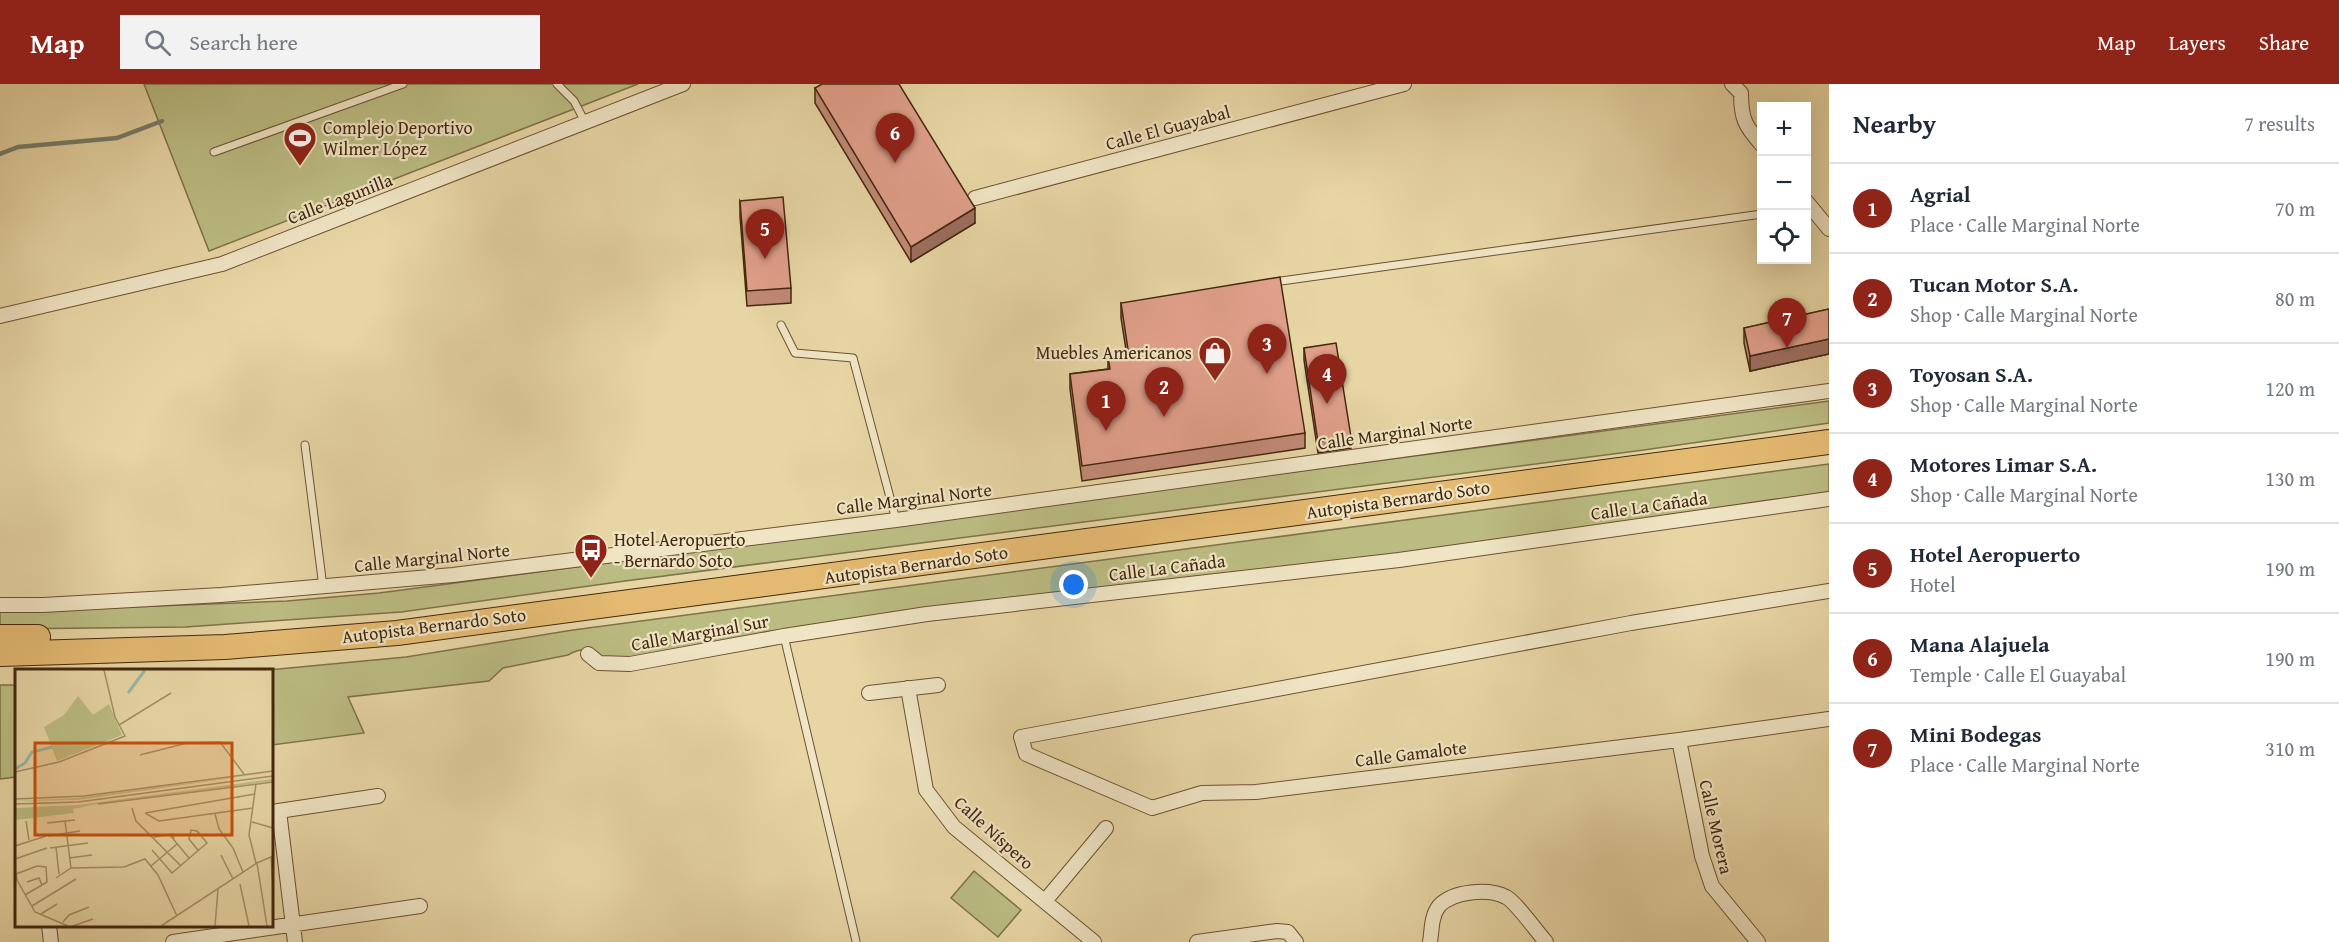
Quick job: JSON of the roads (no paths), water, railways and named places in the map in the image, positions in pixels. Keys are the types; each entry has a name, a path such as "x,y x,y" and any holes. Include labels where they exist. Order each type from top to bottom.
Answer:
{"highway":[{"name":"Autopista Bernardo Soto","path":"0,654 225,647 397,633 1829,442"},
{"path":"0,637 42,637 98,652"}],"street":[{"name":"Calle Lagunilla","path":"0,316 222,264 683,84"},
{"name":"Calle El Guayabal","path":"975,198 1404,84"},
{"path":"1732,84 1741,93 1741,113 1757,140"},
{"path":"1811,209 1829,229"},
{"name":"Calle Marginal Norte","path":"0,605 43,605 323,587 453,575 896,520 1829,391"},
{"name":"Calle La Cañada","path":"784,636 927,614 1399,560 1829,499"},
{"name":"Calle Gamalote","path":"1829,591 1619,626 1021,737 1026,754 1138,804 1152,808 1203,793 1256,792 1679,740 1829,719"},
{"name":"Calle Marginal Sur","path":"588,654 599,663 630,664 784,636"},
{"path":"869,693 938,685"},
{"name":"Calle Níspero","path":"908,688 926,790 954,827 1094,942"},
{"name":"Calle Morera","path":"1679,740 1702,856 1712,886 1758,942"},
{"path":"296,942 275,812 378,796"},
{"path":"1045,901 1106,828"},
{"path":"1430,942 1433,918 1440,906 1456,897 1490,892 1507,897 1546,942"},
{"path":"173,942 420,906"},
{"path":"49,927 51,942"},
{"path":"1197,942 1250,938 1277,931 1288,932 1296,942"}],"lane":[{"path":"214,152 403,84"},
{"path":"557,84 574,101 585,122"},
{"path":"1273,282 1757,215"},
{"path":"781,325 795,353 853,358 896,520"},
{"path":"305,446 323,587"},
{"path":"784,636 856,940"}],"waterway":[{"path":"0,154 18,147 117,138 162,121"}],"place":[{"name":"Mana Alajuela","path":"895,163"},
{"name":"Complejo Deportivo Wilmer López","path":"300,167"},
{"name":"Hotel Aeropuerto","path":"765,259"},
{"name":"Mini Bodegas","path":"1787,348"},
{"name":"Toyosan S.A.","path":"1267,374"},
{"name":"Muebles Americanos","path":"1215,382"},
{"name":"Motores Limar S.A.","path":"1327,404"},
{"name":"Tucan Motor S.A.","path":"1164,417"},
{"name":"Agrial","path":"1106,431"},
{"name":"Hotel Aeropuerto - Bernardo Soto","path":"591,579"}]}
